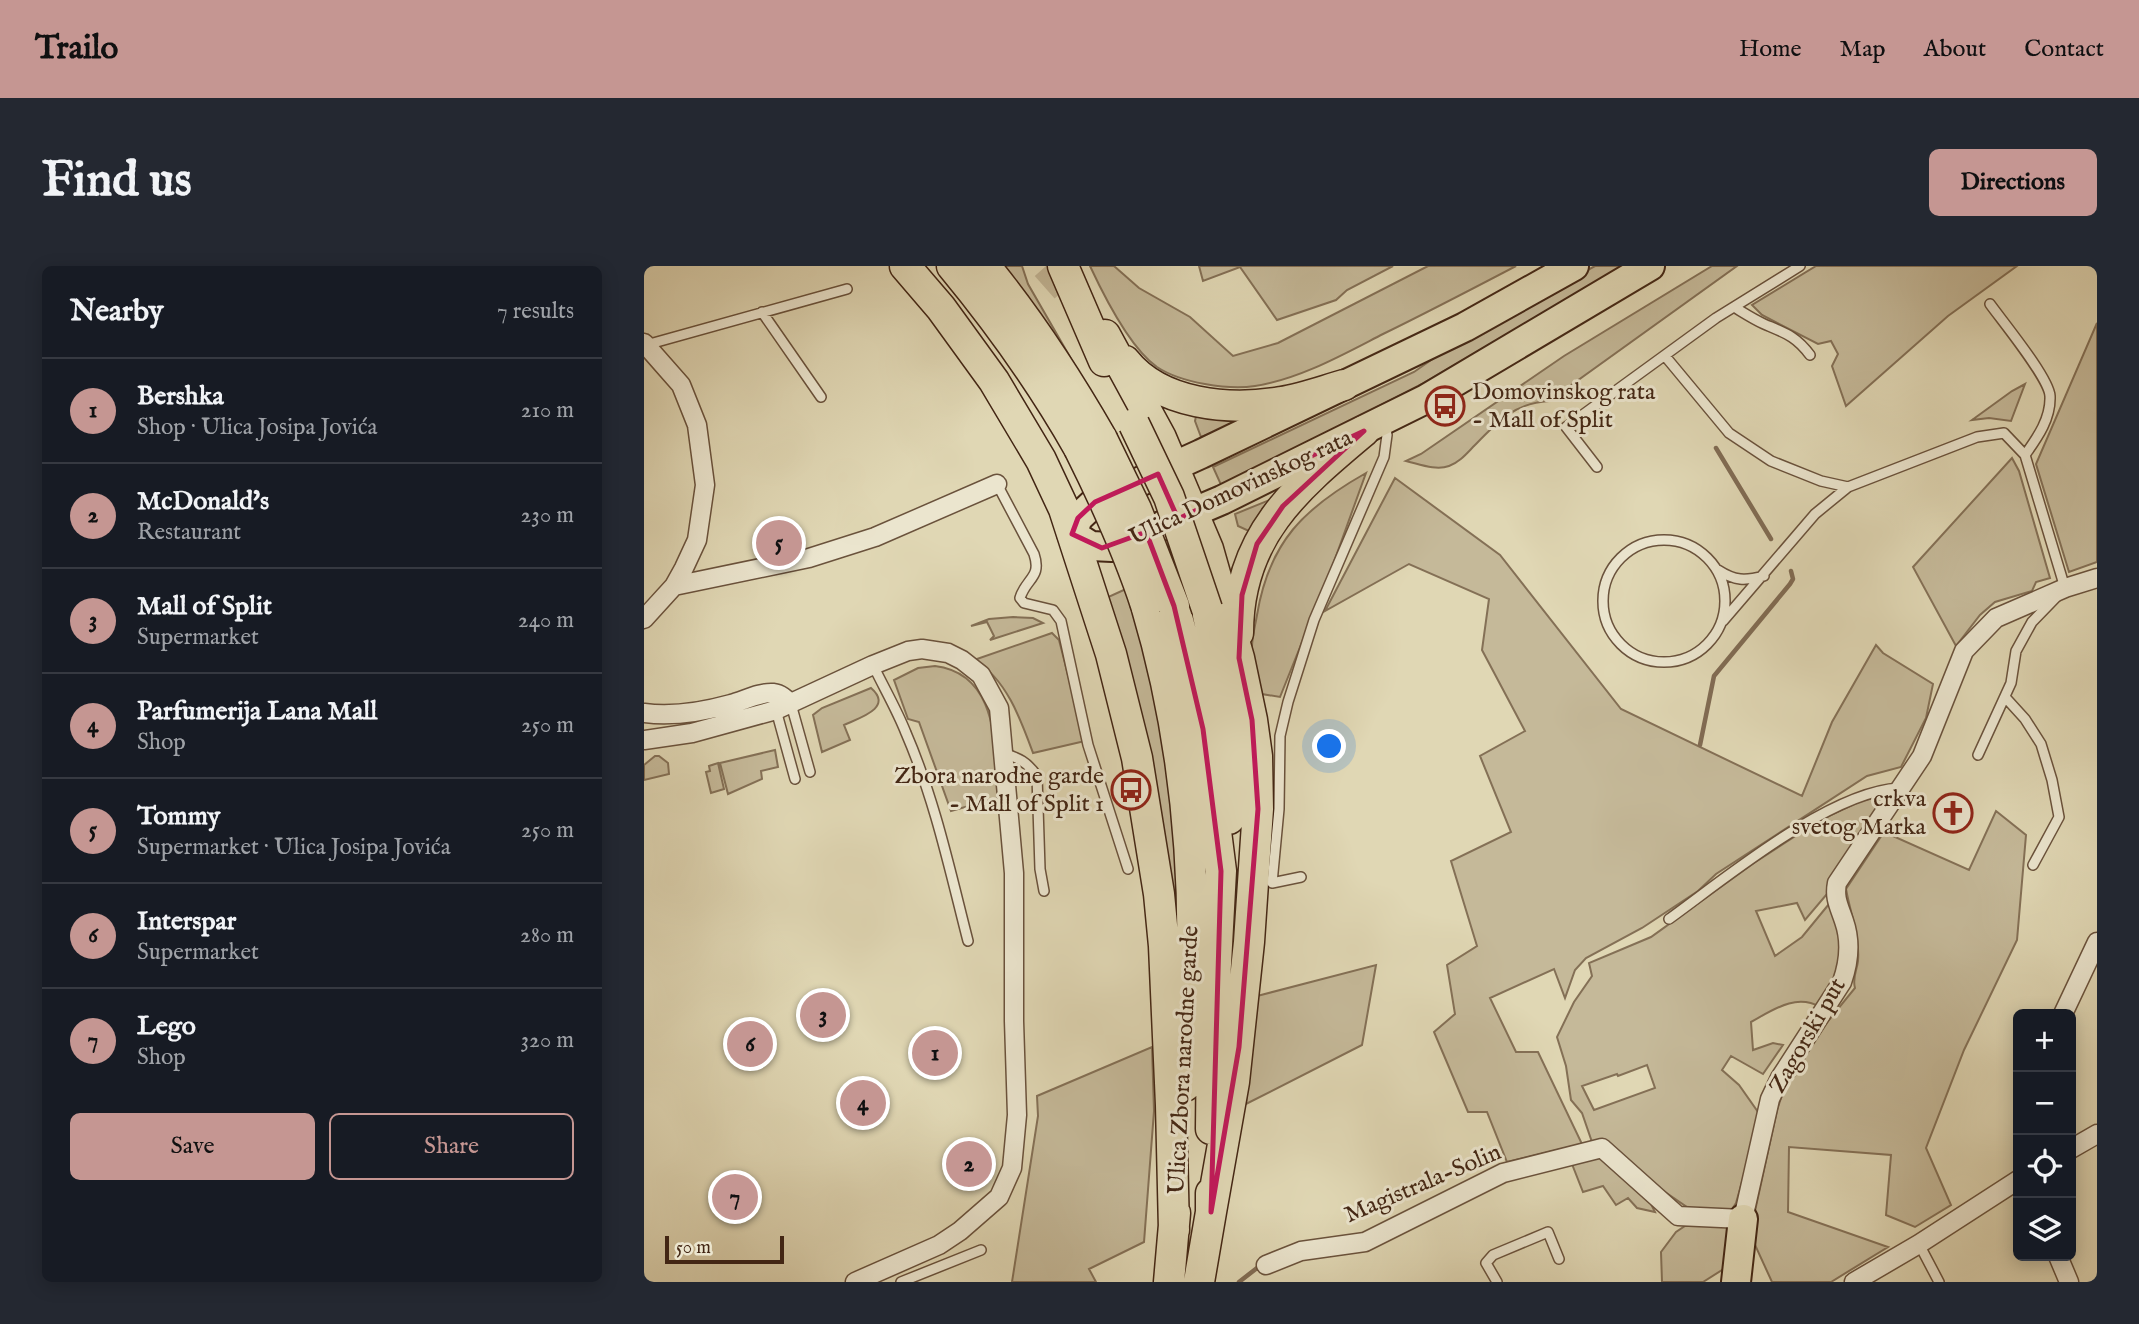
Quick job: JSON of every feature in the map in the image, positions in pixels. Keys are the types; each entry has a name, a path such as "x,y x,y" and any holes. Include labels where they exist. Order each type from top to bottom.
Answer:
{"highway":[{"path":"905,266 941,308 994,381 1055,487 1103,627 1123,700 1149,829 1164,946 1174,1230"},
{"name":"Ulica Zbora narodne garde","path":"952,266 996,318 1035,374 1091,443"},
{"name":"Ulica Zbora narodne garde","path":"985,266 1024,314 1060,368 1091,443 1111,512 1133,564 1160,606 1190,665 1203,729 1221,871 1212,1038 1210,1212 1199,1282"},
{"path":"1063,266 1091,335 1178,518 1207,609 1226,697 1229,744 1231,806 1221,871"},
{"path":"1210,1212 1239,1047 1249,942 1258,809 1252,720 1239,658 1208,549 1161,438 1107,339 1129,367 1140,376 1169,392 1196,401 1255,406 1283,402 1344,385"},
{"path":"1239,658 1238,624 1242,595 1257,544 1297,489 1374,426"},
{"name":"Ulica Zbora narodne garde","path":"1160,606 1162,659 1176,726 1183,778 1193,897 1192,1018 1168,1282"}],"main road":[{"name":"Ulica Domovinskog rata","path":"1574,266 1465,327 1095,502 1078,518 1072,534 1091,546 1112,547 1193,513 1374,426 1650,266"},
{"name":"Zagorski put","path":"1737,1282 1743,1219"}],"street":[{"path":"645,344 681,384 696,425 705,485 697,540 674,586 646,614"},
{"path":"674,586 809,558 875,537 997,484"},
{"name":"Zagorski put","path":"1743,1219 1770,1098 1842,982 1847,967 1849,947 1835,895 1837,883 1922,756 1964,651 1997,618 2065,588 2097,578"},
{"path":"644,740 692,733 783,707 873,665 908,651 922,649 948,653 962,660 981,675 999,708 1014,873 1017,1115 1012,1168 999,1197 958,1225 939,1245 855,1282"},
{"path":"644,713 664,716 686,713 770,693 782,695 783,707"},
{"path":"2065,1009 2097,942"},
{"path":"2076,1146 2097,1134"},
{"name":"Magistrala-Solin","path":"1266,1265 1301,1251 1365,1242 1426,1209 1503,1173 1602,1148 1678,1216 1743,1219"},
{"path":"1854,1282 2013,1183"},
{"path":"2060,1261 2069,1282"}],"lane":[{"path":"1597,467 1566,428 1734,307 1800,266"},
{"path":"645,344 847,289"},
{"path":"1990,304 2044,378 2050,395 2044,428 2025,456"},
{"path":"1734,307 1788,334 1800,342 1810,355"},
{"path":"762,312 821,397"},
{"path":"1665,356 1729,433 1771,461 1821,481 1848,487"},
{"path":"1301,877 1272,883 1279,809 1280,736 1314,620 1384,457 1387,435 1374,426"},
{"path":"1764,576 1746,580 1731,578 1717,569 1703,553 1685,543 1665,539 1645,542 1627,552 1613,567 1604,586 1603,606 1608,626 1619,643 1636,656 1655,662 1676,661 1695,654 1711,641 1721,623 1764,576 1815,514 1848,487 1977,437 2004,433 2025,456 2065,588 2032,622 2017,651 2011,683 1978,755"},
{"path":"997,484 1038,565 1035,575 1020,598 1024,603 1053,610 1061,621 1088,745 1128,869"},
{"path":"1717,569 1724,586 1726,605 1721,623"},
{"path":"873,665 906,732 925,785 968,941"},
{"path":"2005,697 2025,719 2041,744 2059,817 2033,865"},
{"path":"783,707 810,772"},
{"path":"783,707 795,779"},
{"path":"1003,753 1028,763 1037,776 1040,869 1044,891"},
{"path":"1669,919 1824,813 1885,789 1902,788"},
{"path":"1497,1282 1486,1263 1493,1255 1548,1232 1559,1259"},
{"path":"1919,1244 1939,1282"},
{"path":"901,1282 981,1250"}],"highlighted area":[{"path":"1364,431 1283,506 1257,544 1242,595 1239,658 1252,720 1258,809 1239,1047 1211,1212 1221,871 1203,729 1174,606 1146,532 1102,548 1072,534 1078,518 1095,502 1158,474 1178,519"}],"shaded area":[{"path":"999,266 1022,266 1028,284 1108,423"},
{"path":"1090,266 1114,266 1139,288 1190,317 1233,356 1278,343 1428,266 1516,266 1321,365 1272,383 1244,387 1191,381 1157,367 1128,335"},
{"path":"1199,266 1393,266 1347,290 1336,300 1277,320 1240,267 1203,281"},
{"path":"1595,266 1623,266 1422,384 1222,487 1213,467 1414,372 1460,340"},
{"path":"1712,266 1737,266 1549,401 1526,405 1508,415 1457,462 1439,468 1406,461 1421,454 1564,356"},
{"path":"1816,266 2017,266 1948,316 1846,406 1832,366 1838,354 1831,341 1818,344 1762,315 1752,305"},
{"path":"2097,323 2097,562 2069,572 2036,464"},
{"path":"2025,384 2011,421 1989,418 1972,420 2012,391"},
{"path":"1197,412 1256,417 1201,437 1195,421"},
{"path":"2012,458 2019,471 2050,578 2036,582 2032,591 1995,602 1980,615 1956,646 1913,567"},
{"path":"1366,473 1280,697 1262,694 1252,643 1270,567 1280,547 1307,514"},
{"path":"1395,478 1500,555 1621,709 1802,796 1832,722 1876,645 1883,653 1933,684 1926,718 1901,767 1867,776 1716,874 1698,891 1642,928 1586,958 1575,970 1565,998 1554,969 1490,998 1516,1052 1538,1052 1582,1144 1507,1162 1487,1112 1468,1112 1434,1032 1455,1014 1447,965 1477,946 1451,861 1511,832 1480,756 1525,731 1482,650 1489,599 1409,564 1325,611"},
{"path":"1272,499 1251,532 1238,526 1235,514"},
{"path":"1126,589 1163,718 1180,911 1178,998 1106,598"},
{"path":"1033,618 1043,623 990,640 994,636 987,622 971,626 989,619"},
{"path":"1052,633 1059,640 1085,741 1033,753 1004,689 995,677 974,660"},
{"path":"935,666 956,672 971,683 982,698 994,736 1001,797 951,811 919,722 908,719 894,680 918,668"},
{"path":"871,688 879,701 877,707 844,725 850,740 822,752 813,715 822,708"},
{"path":"775,750 778,767 761,771 762,779 728,794 720,763"},
{"path":"655,756 668,763 669,774 644,780 644,765"},
{"path":"718,763 724,789 711,793 706,772 710,771 709,766"},
{"path":"1877,798 1881,801 1830,883 1827,894 1805,920 1797,903 1756,911 1775,956 1802,937 1829,904 1841,932 1841,967 1820,1007 1811,1003 1793,1002 1751,1022 1753,1050 1773,1043 1783,1045 1763,1074 1731,1056 1722,1070 1739,1085 1758,1112 1752,1147 1736,1203 1731,1211 1706,1212 1687,1207 1592,1142 1582,1113 1571,1100 1566,1066 1557,1037 1574,1002 1592,976 1589,963 1651,937 1754,863 1820,820 1863,800","holes":["1647,1065 1655,1088 1594,1110 1582,1086"]},
{"path":"1996,811 2026,835 2017,940 1964,1050 1926,1148 1951,1205 1915,1227 1886,1215 1891,1155 1789,1147 1788,1212 1888,1247 1831,1282 1772,1282 1750,1234 1784,1089 1801,1068 1811,1042 1855,988 1858,943 1846,889 1884,832 1969,870"},
{"path":"1376,965 1362,1045 1246,1104 1257,996"},
{"path":"1152,1047 1154,1111 1144,1242 1089,1269 1096,1282 1012,1282 1038,1116 1037,1096"},
{"path":"1598,1152 1646,1194 1655,1212 1637,1208 1628,1198 1616,1205 1603,1186 1583,1192 1570,1159"},
{"path":"1729,1225 1730,1265 1703,1282 1662,1282 1661,1252 1676,1232 1685,1226"}],"waterway":[{"path":"1716,448 1771,539"},
{"path":"1700,745 1714,676 1790,584 1793,579 1791,571"},
{"path":"1239,1282 1257,1268"}],"tunnel":[{"path":"1046,266 1076,300"}],"place":[{"name":"Domovinskog rata - Mall of Split","path":"1445,406"},
{"name":"Tommy","path":"779,543"},
{"name":"Zbora narodne garde - Mall of Split 1","path":"1131,790"},
{"name":"crkva svetog Marka","path":"1953,813"},
{"name":"Mall of Split","path":"823,1015"},
{"name":"Interspar","path":"750,1044"},
{"name":"Bershka","path":"935,1053"},
{"name":"Parfumerija Lana Mall","path":"863,1103"},
{"name":"McDonald's","path":"969,1164"},
{"name":"Lego","path":"735,1197"}]}
